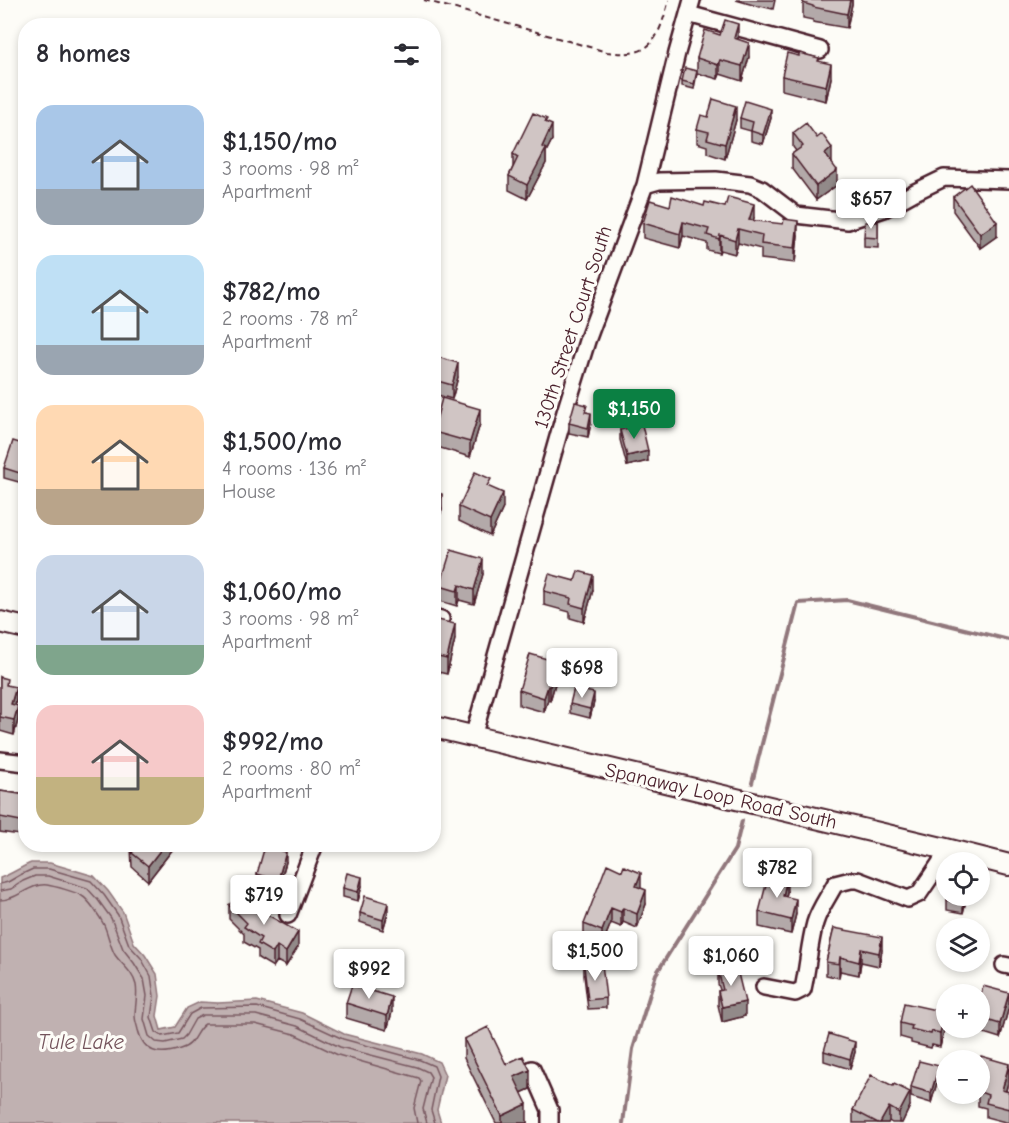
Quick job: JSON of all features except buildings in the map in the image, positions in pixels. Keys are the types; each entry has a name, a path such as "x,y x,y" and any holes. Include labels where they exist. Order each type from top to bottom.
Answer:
{"main road":[{"path":"0,622 18,626"},
{"name":"Spanaway Loop Road South","path":"441,729 1009,865"}],"street":[{"path":"690,7 820,50"},
{"name":"130th Street Court South","path":"473,737 574,382 645,185 690,7"},
{"path":"645,185 659,181 716,180 750,184 762,189 796,215 849,220 884,209 944,178 1009,180"},
{"path":"0,760 18,762"},
{"path":"764,987 795,993 803,989 815,923 835,884 858,880 908,899 919,894 940,863 946,849"},
{"path":"288,915 312,852"},
{"path":"532,1069 550,1110 550,1123"}],"path":[{"path":"424,0 607,52 630,54 649,46 657,36 669,0"}],"water":[{"name":"Tule Lake","path":"31,863 50,863 94,876 108,891 123,912 134,943 157,974 160,996 157,1016 161,1030 175,1027 187,1008 200,1002 257,1001 302,1013 344,1034 422,1054 439,1062 445,1075 437,1110 441,1123 0,1123 0,878"}],"waterway":[{"path":"752,783 798,603 847,600 1009,640"},
{"path":"623,1123 633,1049 656,974 735,849 742,821"}]}
